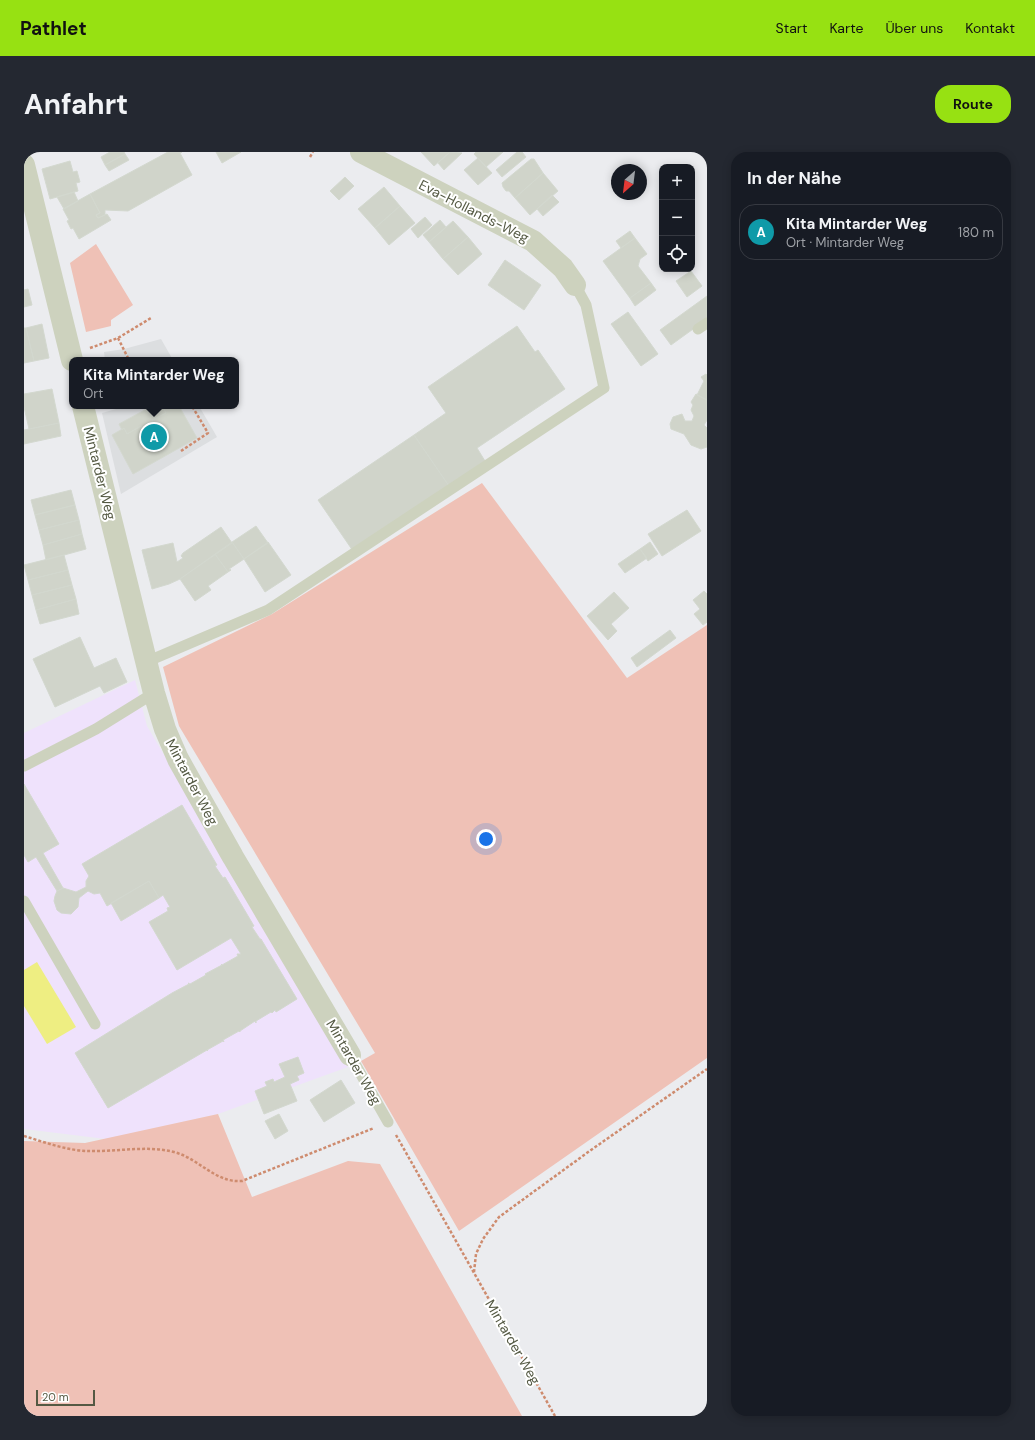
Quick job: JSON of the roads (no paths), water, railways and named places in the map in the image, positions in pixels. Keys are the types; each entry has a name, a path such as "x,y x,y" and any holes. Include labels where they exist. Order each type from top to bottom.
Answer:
{"street":[{"name":"Eva-Hollands-Weg","path":"361,152 533,241 563,268 575,285"},
{"path":"24,165 71,357"},
{"name":"Mintarder Weg","path":"84,409 146,662 165,729 178,759 233,857 350,1055"}],"lane":[{"path":"146,662 268,610 604,388 586,306 575,285"},
{"path":"698,329 707,323"},
{"path":"24,766 96,729 154,693"},
{"path":"24,901 95,1024"},
{"name":"Mintarder Weg","path":"350,1055 388,1122"}],"place":[{"name":"Kita Mintarder Weg","path":"154,437"}]}
